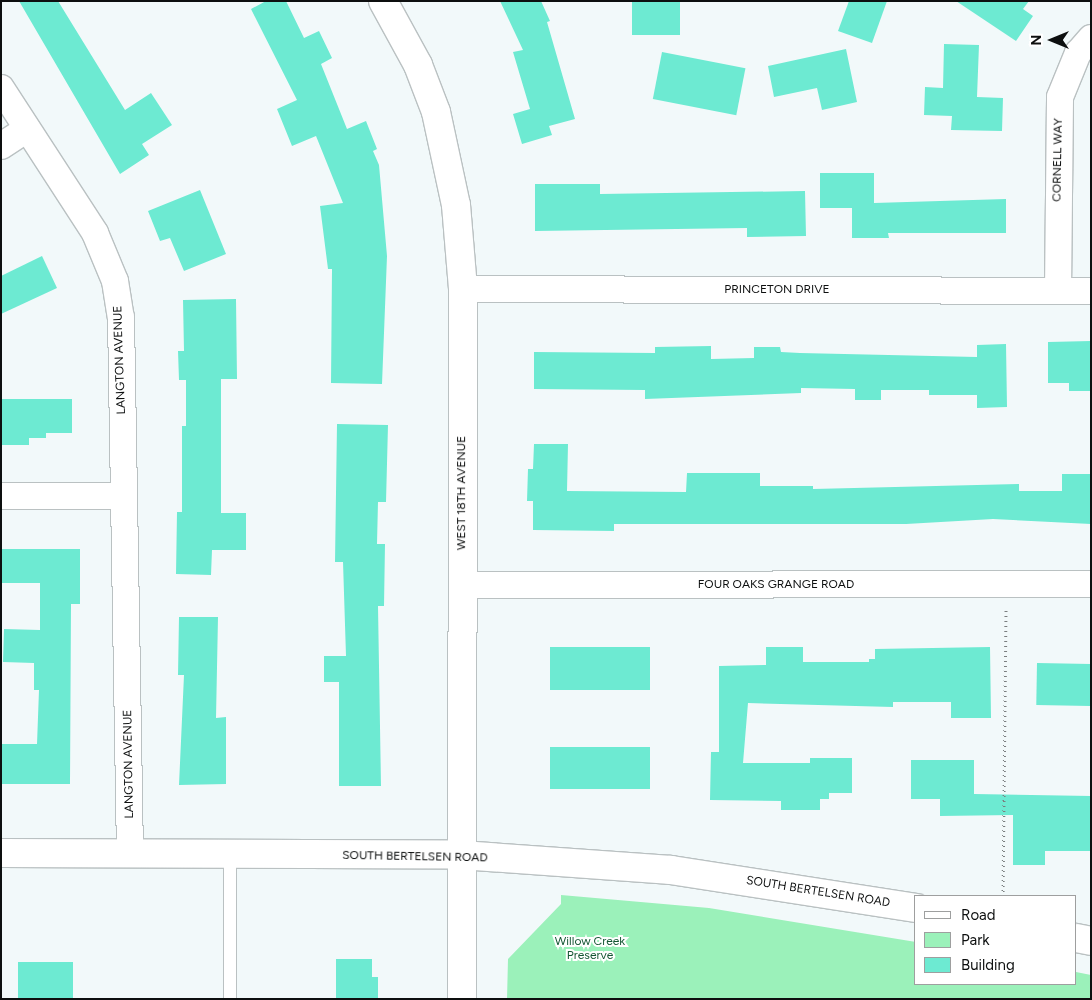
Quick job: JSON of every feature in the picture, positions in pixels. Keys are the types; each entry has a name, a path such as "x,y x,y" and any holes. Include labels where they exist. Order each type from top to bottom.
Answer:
{"street":[{"name":"WEST 18TH AVENUE","path":"384,1 418,65 436,112 456,204 463,289 462,999"},
{"name":"CORNELL WAY","path":"1058,291 1060,97 1078,53 1091,38"},
{"name":"LANGTON AVENUE","path":"1,88 95,233 115,281 121,317 130,853"},
{"path":"1,146 27,129"},
{"name":"PRINCETON DRIVE","path":"463,289 1091,291"},
{"path":"1,496 124,496"},
{"name":"FOUR OAKS GRANGE ROAD","path":"462,585 1091,584"},
{"name":"SOUTH BERTELSEN ROAD","path":"1,853 461,855 671,870 914,908"},
{"path":"1077,938 1091,941"}],"lane":[{"path":"230,854 230,999"}],"path":[{"path":"1004,895 1006,584"}],"green space":[{"name":"Willow Creek Preserve","path":"561,895 709,908 914,942 914,985 1077,985 1077,972 1091,975 1091,999 507,999 508,959 561,904"}],"building":[{"path":"19,1 58,1 125,110 151,93 172,125 142,144 149,155 120,174"},
{"path":"266,1 286,1 304,38 319,31 332,58 321,64 347,129 366,121 377,149 373,151 379,165 387,256 382,384 331,383 332,269 328,269 320,206 343,203 316,136 292,146 277,109 297,100 251,9"},
{"path":"500,1 541,1 550,21 547,22 575,119 549,126 552,135 522,144 513,114 530,109 513,52 523,50"},
{"path":"632,1 680,1 680,35 632,35"},
{"path":"849,1 887,1 872,43 838,31"},
{"path":"956,1 1029,1 1023,9 1033,16 1016,41"},
{"path":"944,44 979,45 977,97 1003,98 1002,131 951,130 952,116 924,115 925,87 943,88"},
{"path":"846,49 857,102 822,110 817,88 774,97 768,66"},
{"path":"662,52 745,68 736,115 653,99"},
{"path":"820,173 874,173 874,203 1006,199 1006,233 888,233 889,238 852,238 852,208 820,208"},
{"path":"535,184 600,184 600,194 805,191 806,236 747,237 747,228 535,231"},
{"path":"200,190 226,254 184,271 170,238 160,241 148,211"},
{"path":"42,256 57,288 1,314 1,276"},
{"path":"236,299 237,379 221,379 221,513 246,513 246,550 212,550 211,575 176,574 177,512 182,512 182,426 186,426 186,380 179,380 178,351 184,351 183,300"},
{"path":"1091,341 1091,391 1069,391 1069,383 1048,383 1048,342"},
{"path":"1006,344 1007,407 977,408 977,395 929,395 929,390 881,390 881,400 855,400 855,389 801,388 801,393 645,399 645,390 534,389 534,352 655,353 655,347 711,346 711,359 754,358 754,347 780,347 781,352 800,353 977,357 977,345"},
{"path":"1,399 72,399 72,433 46,433 46,438 29,438 29,445 1,445"},
{"path":"337,424 388,425 386,502 378,502 377,544 385,544 384,606 378,606 381,786 339,786 339,682 324,682 324,656 346,656 343,562 335,562"},
{"path":"534,444 568,444 567,491 686,492 687,473 760,473 760,486 813,486 813,489 1019,484 1019,491 1062,491 1062,474 1091,474 1091,524 993,519 906,524 614,524 614,531 533,530 533,501 527,501 528,469 533,469"},
{"path":"1,549 80,549 80,604 71,604 70,784 1,784 1,744 37,744 39,690 34,690 34,663 3,662 4,629 40,630 40,583 1,583"},
{"path":"179,617 218,617 216,718 226,717 226,784 179,785 184,675 178,675"},
{"path":"550,647 650,647 650,690 550,690"},
{"path":"766,647 803,647 803,662 869,662 869,659 875,659 875,649 990,647 991,718 951,718 951,702 893,702 893,707 748,703 743,763 810,763 810,758 852,758 852,793 829,793 829,799 820,799 820,810 781,810 781,801 710,800 711,752 719,752 719,666 766,665"},
{"path":"1037,663 1091,664 1090,706 1036,705"},
{"path":"550,747 650,747 650,789 550,789"},
{"path":"911,760 974,760 974,794 1091,796 1091,851 1045,851 1045,865 1013,865 1013,815 940,816 940,799 911,799"},
{"path":"336,959 372,959 372,977 378,977 378,999 336,999"},
{"path":"18,962 73,962 73,999 18,999"}]}
